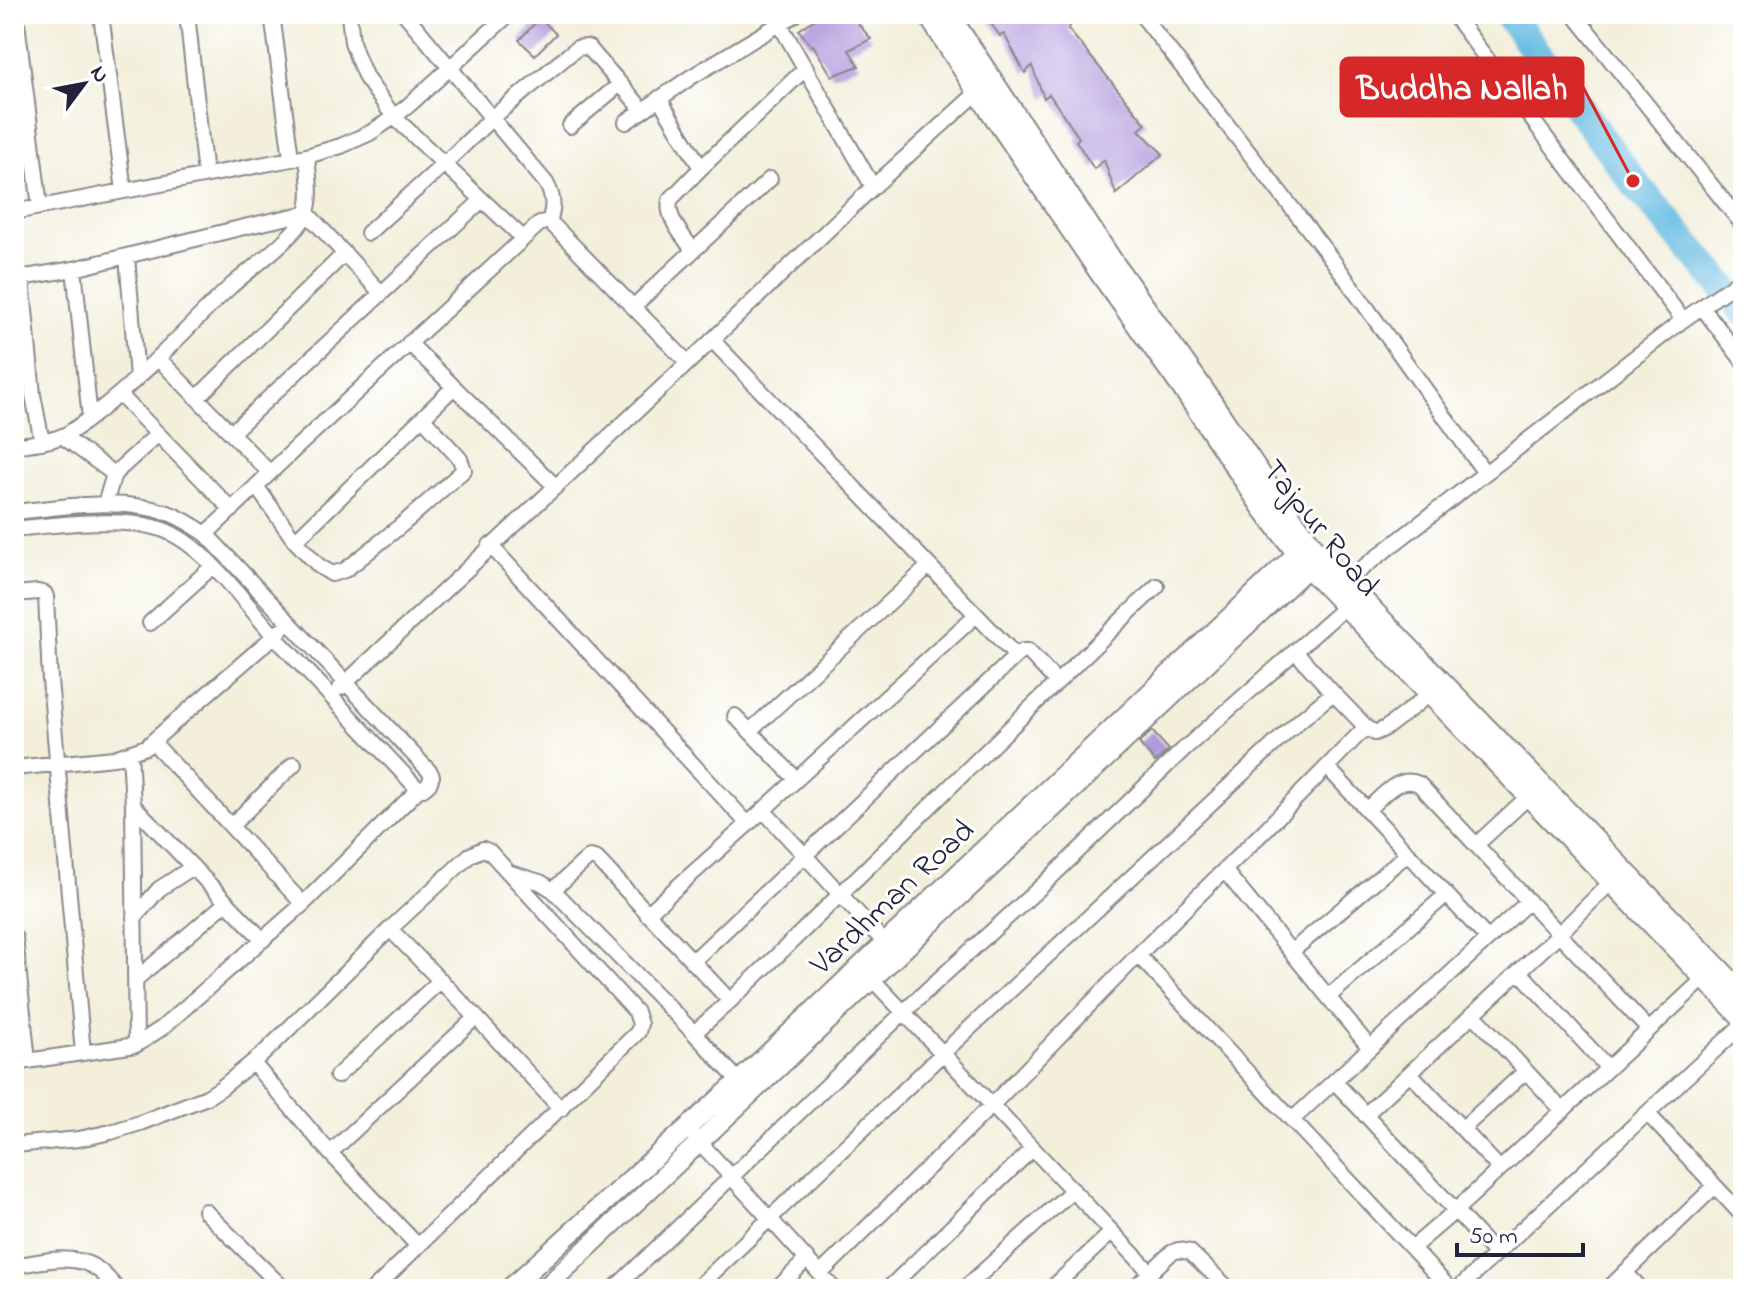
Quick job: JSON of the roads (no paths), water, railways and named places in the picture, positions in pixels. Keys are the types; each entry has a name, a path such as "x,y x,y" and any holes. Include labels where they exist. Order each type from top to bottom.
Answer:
{"main road":[{"name":"Tajpur Road","path":"928,14 1263,508 1309,554 1431,693 1611,882 1710,972 1743,994"},
{"name":"Tajpur Road","path":"948,14 1114,264 1276,498 1309,554"},
{"name":"Tajpur Road","path":"1345,594 1443,681 1622,871 1710,972 1743,1018"}],"street":[{"path":"16,14 40,207"},
{"path":"101,14 124,191"},
{"path":"187,14 205,175"},
{"path":"272,14 291,158"},
{"path":"349,14 352,42 366,78 394,117 523,238"},
{"path":"405,14 546,183 551,192 553,209 549,222"},
{"path":"14,212 307,156 341,146 370,133 394,117 509,14"},
{"path":"626,122 777,19 796,14"},
{"path":"1141,14 1334,262 1485,473"},
{"path":"1453,14 1683,320"},
{"path":"1574,14 1743,225"},
{"path":"777,19 873,187"},
{"path":"368,233 492,118 581,47 589,48 643,110"},
{"path":"693,250 672,218 668,205 670,200 806,68"},
{"path":"570,126 620,84"},
{"path":"331,697 490,545 978,92"},
{"path":"659,98 701,168"},
{"path":"14,446 62,436 90,418 292,233 307,213 310,192 307,156"},
{"path":"634,306 770,179"},
{"path":"231,433 482,200"},
{"path":"307,213 381,293"},
{"path":"42,442 18,278 74,269 307,213"},
{"path":"206,534 409,343 544,222 549,222 688,363"},
{"path":"197,398 344,254"},
{"path":"127,256 137,378"},
{"path":"74,269 90,418"},
{"path":"614,1289 904,1011 1045,883 1184,749 1295,651 1345,594 1485,473 1683,320 1743,278"},
{"path":"1706,305 1743,361"},
{"path":"712,340 1016,656"},
{"path":"409,343 555,486"},
{"path":"158,358 270,473"},
{"path":"295,541 454,387"},
{"path":"119,394 232,510"},
{"path":"256,486 295,541 326,572 338,573 462,474 464,467 460,459 423,418"},
{"path":"105,504 114,474 158,434"},
{"path":"62,436 114,474"},
{"path":"14,512 105,504 168,513 186,521 206,534 431,773 432,778 303,904 162,1028 136,1045 21,1062 15,938"},
{"path":"14,529 85,523 128,524 154,527 175,535 213,566 274,636 419,789"},
{"path":"490,545 748,824"},
{"name":"Vardhman Road","path":"544,1289 692,1135 739,1081 1309,554"},
{"name":"Vardhman Road","path":"509,1289 872,979 1309,554"},
{"path":"150,623 213,566"},
{"path":"750,731 929,566"},
{"path":"694,1033 841,895 1056,681 1157,586"},
{"path":"14,594 38,592 46,597 50,680 83,1053"},
{"path":"647,914 976,615"},
{"path":"14,768 114,758 153,742 289,623"},
{"path":"692,962 1016,656 1028,651 1056,681"},
{"path":"1295,651 1375,733 1431,693"},
{"path":"696,1289 943,1053 1298,722 1333,693"},
{"path":"735,716 796,779"},
{"path":"820,1274 1366,727"},
{"path":"153,742 303,904"},
{"path":"130,753 136,1045"},
{"path":"231,826 294,764"},
{"path":"1327,767 1488,939"},
{"path":"1367,810 1396,784 1414,781 1649,1030"},
{"path":"1476,845 1529,796"},
{"path":"133,805 263,940"},
{"path":"763,810 885,943"},
{"path":"14,1145 79,1139 140,1123 207,1097 253,1063 390,929 470,855 483,849 490,852 639,1017 640,1024 634,1037 374,1289"},
{"path":"1291,952 1407,854"},
{"path":"553,890 593,857 730,1001"},
{"path":"134,918 159,889 193,867"},
{"path":"1224,870 1370,1048"},
{"path":"509,873 540,882 553,890 739,1081"},
{"path":"1365,1115 1611,882"},
{"path":"1328,997 1446,895"},
{"path":"1292,1120 1529,901"},
{"path":"135,980 227,902"},
{"path":"390,929 561,1109"},
{"path":"1138,955 1450,1289"},
{"path":"1519,971 1608,1068"},
{"path":"1412,1248 1710,972"},
{"path":"872,979 1112,1232 1143,1283 1171,1253 1183,1250 1190,1252 1229,1289"},
{"path":"337,1076 441,980"},
{"path":"1473,1014 1563,1111"},
{"path":"330,1153 476,1017"},
{"path":"1458,1289 1743,1024"},
{"path":"253,1063 330,1153 417,1245"},
{"path":"1463,1128 1526,1071"},
{"path":"1410,1073 1500,1169"},
{"path":"1334,1081 1496,1254"},
{"path":"1648,1114 1743,1216"},
{"path":"692,1135 834,1289"},
{"path":"888,1289 1033,1148"},
{"path":"1608,1289 1715,1186"},
{"path":"964,1289 1073,1190"},
{"path":"205,1211 284,1289"},
{"path":"1051,1289 1112,1232"},
{"path":"14,1266 71,1259 99,1269 117,1289"},
{"path":"777,1289 807,1259"},
{"path":"1625,1272 1641,1289"}],"waterway":[{"path":"1508,14 1633,181 1743,310"}],"place":[{"name":"Buddha Nallah","path":"1633,181"}]}
